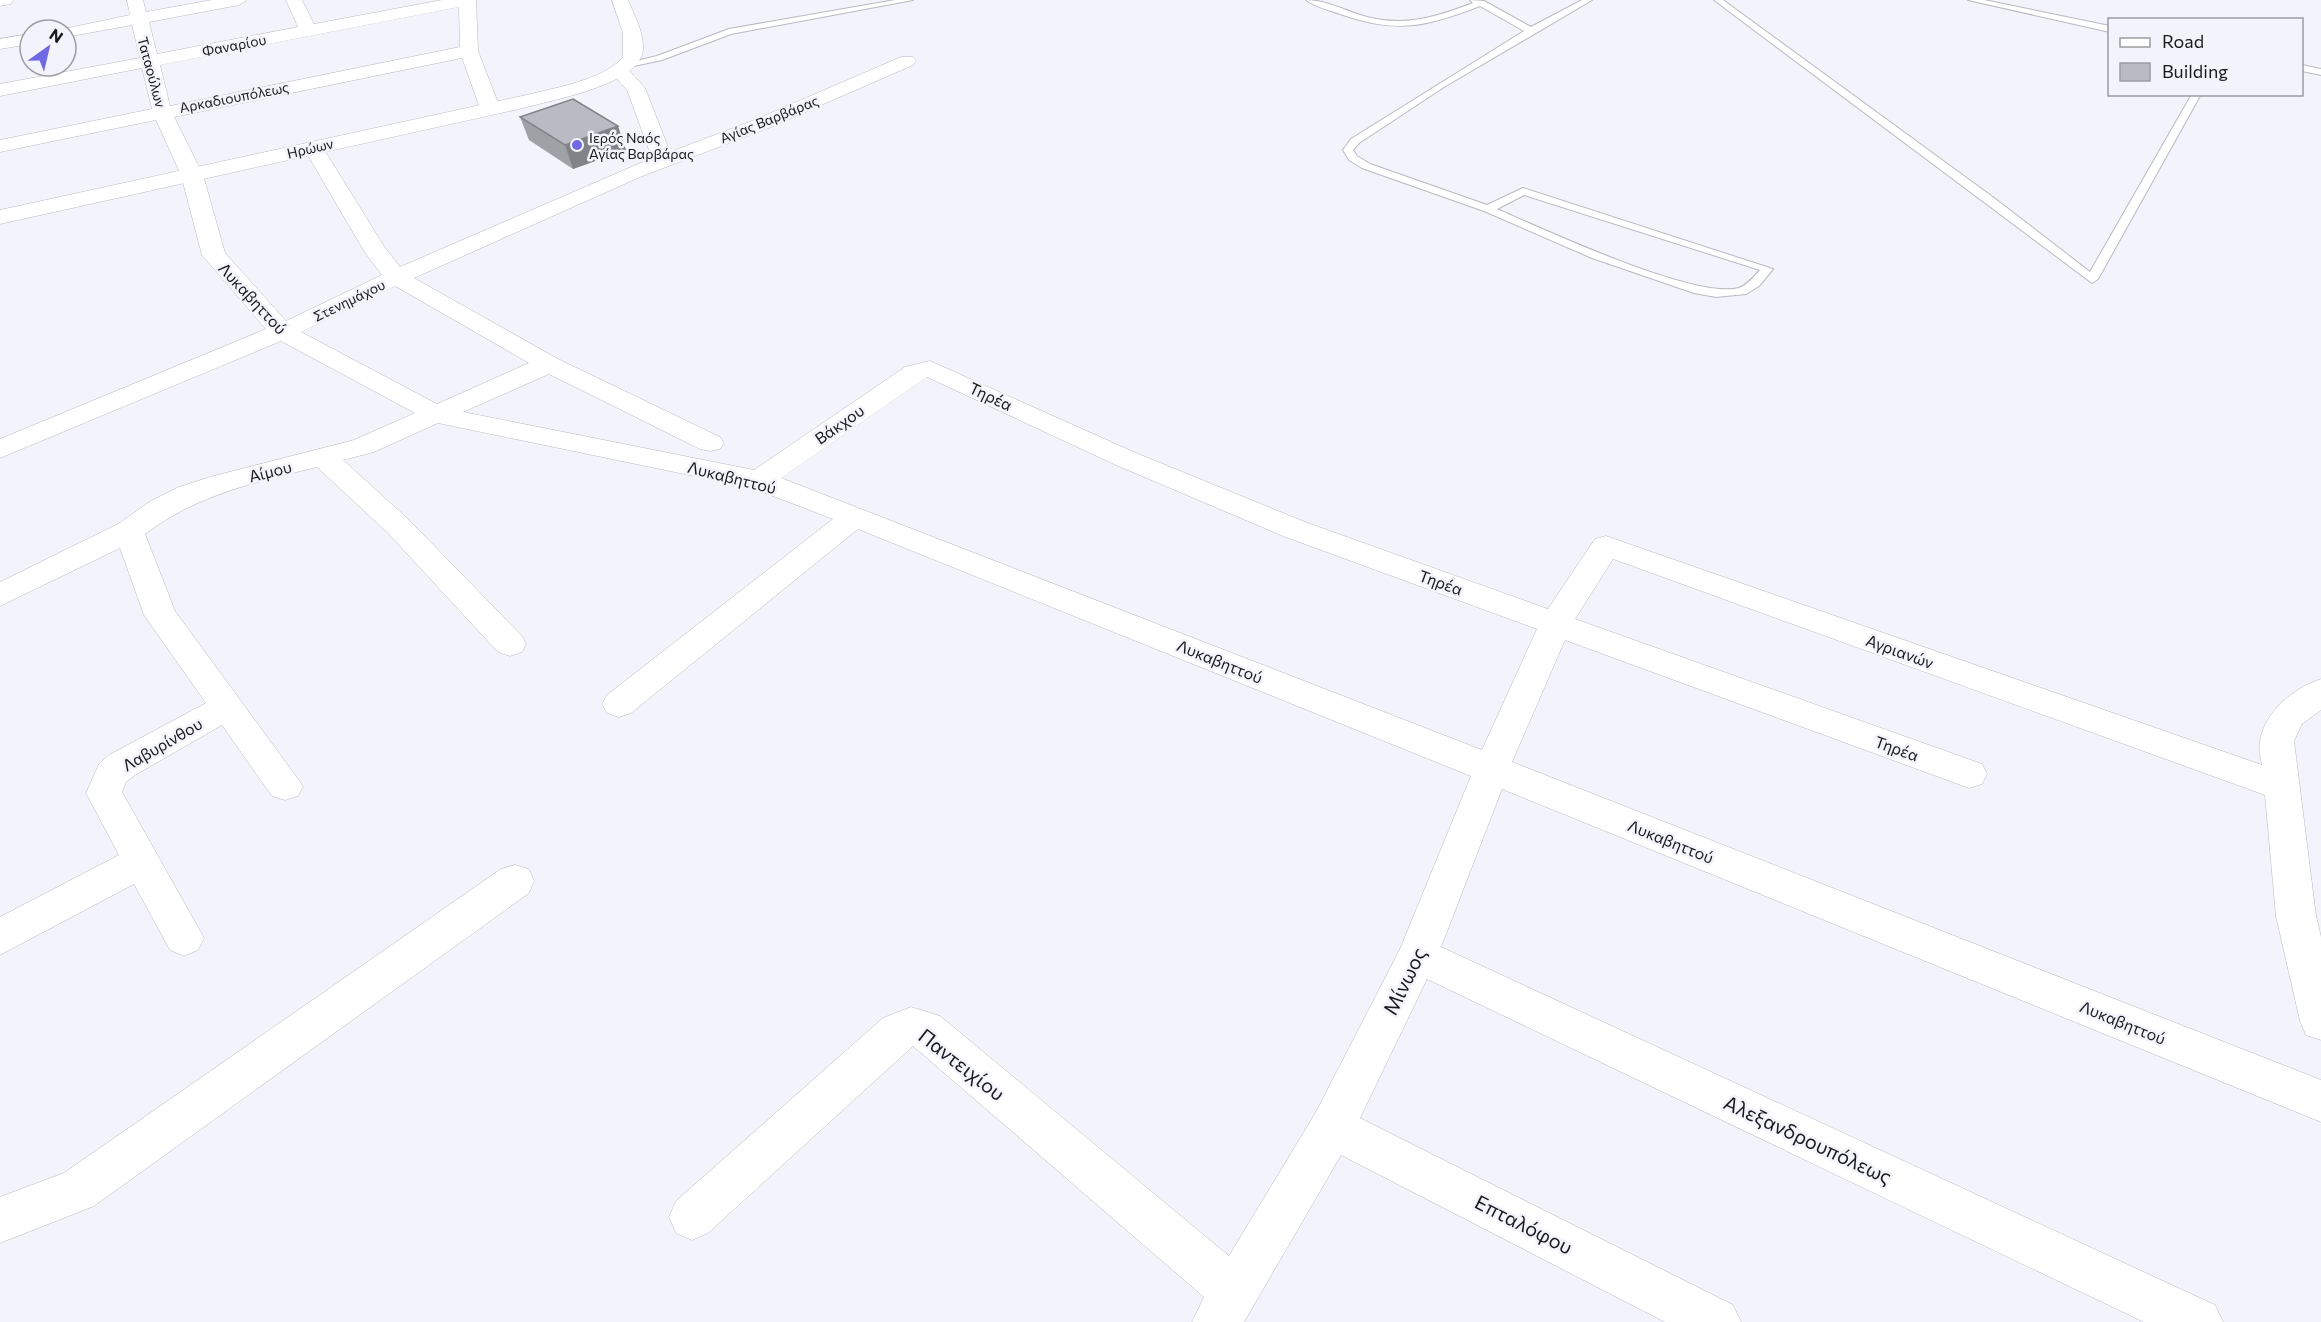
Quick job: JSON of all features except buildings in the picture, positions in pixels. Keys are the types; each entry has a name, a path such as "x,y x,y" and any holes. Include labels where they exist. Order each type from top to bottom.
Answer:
{"street":[{"path":"0,1 5,0"},
{"path":"78,28 136,9 239,0"},
{"path":"294,0 308,31"},
{"path":"467,0 469,51 490,108"},
{"name":"Φαναρίου","path":"0,90 467,0"},
{"path":"620,0 635,44 634,54 624,68 636,88 663,160"},
{"name":"Ταταούλων","path":"136,9 162,111 192,175"},
{"path":"0,44 18,41"},
{"name":"Αρκαδιουπόλεως","path":"0,146 162,111 469,51"},
{"name":"Αγίας Βαρβάρας","path":"663,160 764,123 907,61"},
{"name":"Ηρώων","path":"0,217 575,88 624,68"},
{"path":"313,147 375,251 396,277 549,364 710,443"},
{"name":"Στενημάχου","path":"0,449 282,332 396,277 663,160"},
{"name":"Λυκαβηττού","path":"192,175 214,255 282,332 438,415 759,480 856,516 2321,1101"},
{"name":"Αίμου","path":"0,595 129,531 161,508 189,494 220,483 364,446 549,364"},
{"name":"Βάκχου","path":"759,480 921,369"},
{"name":"Τηρέα","path":"921,369 937,371 1126,459 1294,529 1969,774"},
{"path":"324,458 397,525 510,644"},
{"path":"619,704 856,516"},
{"path":"129,531 160,615 285,786"},
{"name":"Αγριανών","path":"1556,623 1606,546 2281,786"},
{"name":"Μίνωος","path":"1226,1307 1332,1127 1418,956 1491,770 1556,623"},
{"path":"2321,692 2288,716 2277,741 2296,916 2321,1021"},
{"name":"Λαβυρίνθου","path":"184,938 105,799 106,783 122,765 134,757 228,706"},
{"path":"0,937 140,862"},
{"path":"0,1220 78,1190 515,880"},
{"name":"Αλεξανδρουπόλεως","path":"1418,956 2198,1322"},
{"name":"Παντειχίου","path":"692,1217 898,1032 907,1026 917,1026 934,1038 1226,1307"},
{"name":"Επταλόφου","path":"1332,1127 1716,1322"}],"lane":[{"path":"624,68 659,58 729,32 909,0"},
{"path":"1310,0 1370,20 1404,25 1438,19 1478,2 1529,30"},
{"path":"1488,209 1523,191 1767,269 1755,284 1742,291 1716,293 1694,289 1596,256 1488,209 1366,166 1353,158 1348,150 1355,141 1452,76 1529,30 1588,0"},
{"path":"1718,0 1999,207 2092,279 2196,96"},
{"path":"1972,0 2108,29"},
{"path":"2303,69 2321,72"}],"place":[{"name":"Ιερός Ναός Αγίας Βαρβάρας","path":"577,145"}]}
